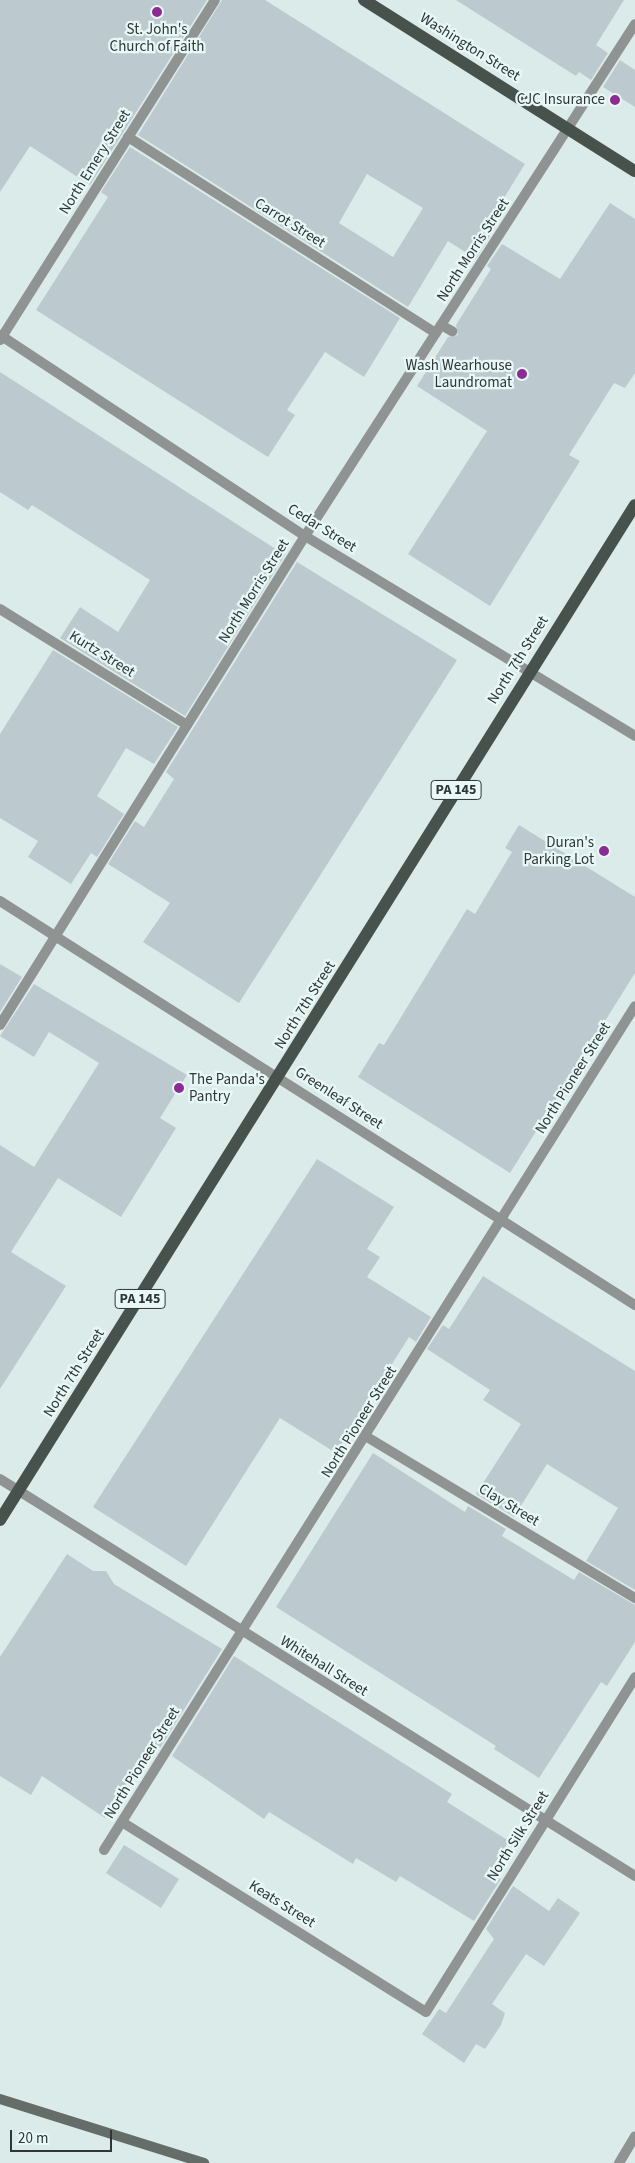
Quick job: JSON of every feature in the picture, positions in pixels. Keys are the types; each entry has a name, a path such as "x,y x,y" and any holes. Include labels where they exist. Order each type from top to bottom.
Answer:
{"main road":[{"name":"Washington Street","path":"364,0 635,171"},
{"name":"North 7th Street","path":"0,1520 279,1077 529,672 635,505"}],"street":[{"name":"North Emery Street","path":"1,337 215,0"},
{"name":"North Morris Street","path":"0,1025 305,536 635,24"},
{"name":"Carrot Street","path":"128,138 439,329 452,331"},
{"name":"Cedar Street","path":"1,337 305,536 635,736"},
{"name":"Kurtz Street","path":"0,608 187,725"},
{"name":"Greenleaf Street","path":"0,901 635,1305"},
{"name":"North Pioneer Street","path":"104,1850 367,1437 633,1013"},
{"name":"Clay Street","path":"367,1437 635,1598"},
{"name":"Whitehall Street","path":"0,1479 242,1633 635,1876"},
{"name":"North Silk Street","path":"426,2012 635,1677"},
{"name":"Keats Street","path":"122,1822 426,2012"},
{"path":"0,2099 204,2163"},
{"path":"619,2163 635,2136"}],"building":[{"path":"0,0 207,0 90,185 30,146 0,192"},
{"path":"222,0 265,0 525,164 483,232 490,236 476,259 448,241 408,307 138,135","holes":["367,174 423,208 393,257 339,223"]},
{"path":"456,0 624,0 596,45 608,53 591,80 579,72 576,76"},
{"path":"620,60 635,70 635,107 603,87"},
{"path":"130,147 400,318 364,377 325,352 287,410 295,415 268,457 36,310 108,197 101,192"},
{"path":"610,203 635,219 635,373 625,388 614,383 569,455 580,461 490,606 408,554 487,431 417,386 448,337 458,335 456,325 491,269 487,266 502,244 560,279"},
{"path":"0,372 285,555 185,716 60,638 80,607 118,632 150,580 32,505 28,510 0,492"},
{"path":"297,562 457,660 239,1003 143,942 170,903 108,864 135,821 144,827 174,779 166,772"},
{"path":"53,650 178,727 154,764 126,748 97,796 124,814 97,857 91,853 71,884 28,857 38,841 0,818 0,734"},
{"path":"519,825 635,897 635,973 510,1173 358,1077 379,1043 384,1045 467,909 475,914 512,852 505,848"},
{"path":"0,964 22,977 0,1012"},
{"path":"34,984 187,1075 160,1118 176,1128 121,1217 58,1178 11,1252 66,1286 0,1389 0,1145 34,1167 99,1063 49,1032 34,1057 0,1036"},
{"path":"317,1159 394,1207 367,1249 380,1257 367,1277 431,1317 416,1342 409,1337 336,1453 280,1418 186,1566 93,1507"},
{"path":"483,1276 635,1371 635,1590 586,1561 618,1508 547,1464 514,1517 476,1494 521,1424 483,1400 490,1390 427,1349 443,1325 449,1329"},
{"path":"373,1453 465,1512 468,1506 506,1529 502,1536 574,1580 579,1572 635,1605 635,1642 607,1686 601,1682 539,1778 494,1749 496,1746 276,1607"},
{"path":"67,1554 93,1571 106,1571 114,1584 222,1649 160,1748 152,1743 105,1818 42,1776 31,1795 0,1776 0,1657"},
{"path":"234,1656 452,1794 447,1802 509,1841 490,1871 501,1879 474,1921 400,1876 396,1882 356,1858 353,1864 269,1812 264,1819 172,1756"},
{"path":"124,1845 179,1879 161,1908 106,1873"},
{"path":"513,1886 549,1911 558,1898 580,1913 544,1966 526,1954 492,2004 505,2013 501,2025 485,2049 476,2044 464,2063 422,2034 439,2009 446,2013 494,1939 486,1929"}],"place":[{"name":"St. John's Church of Faith","path":"157,12"},
{"name":"CJC Insurance","path":"615,100"},
{"name":"Wash Wearhouse Laundromat","path":"522,374"},
{"name":"Duran's Parking Lot","path":"604,851"},
{"name":"The Panda's Pantry","path":"179,1088"}]}
